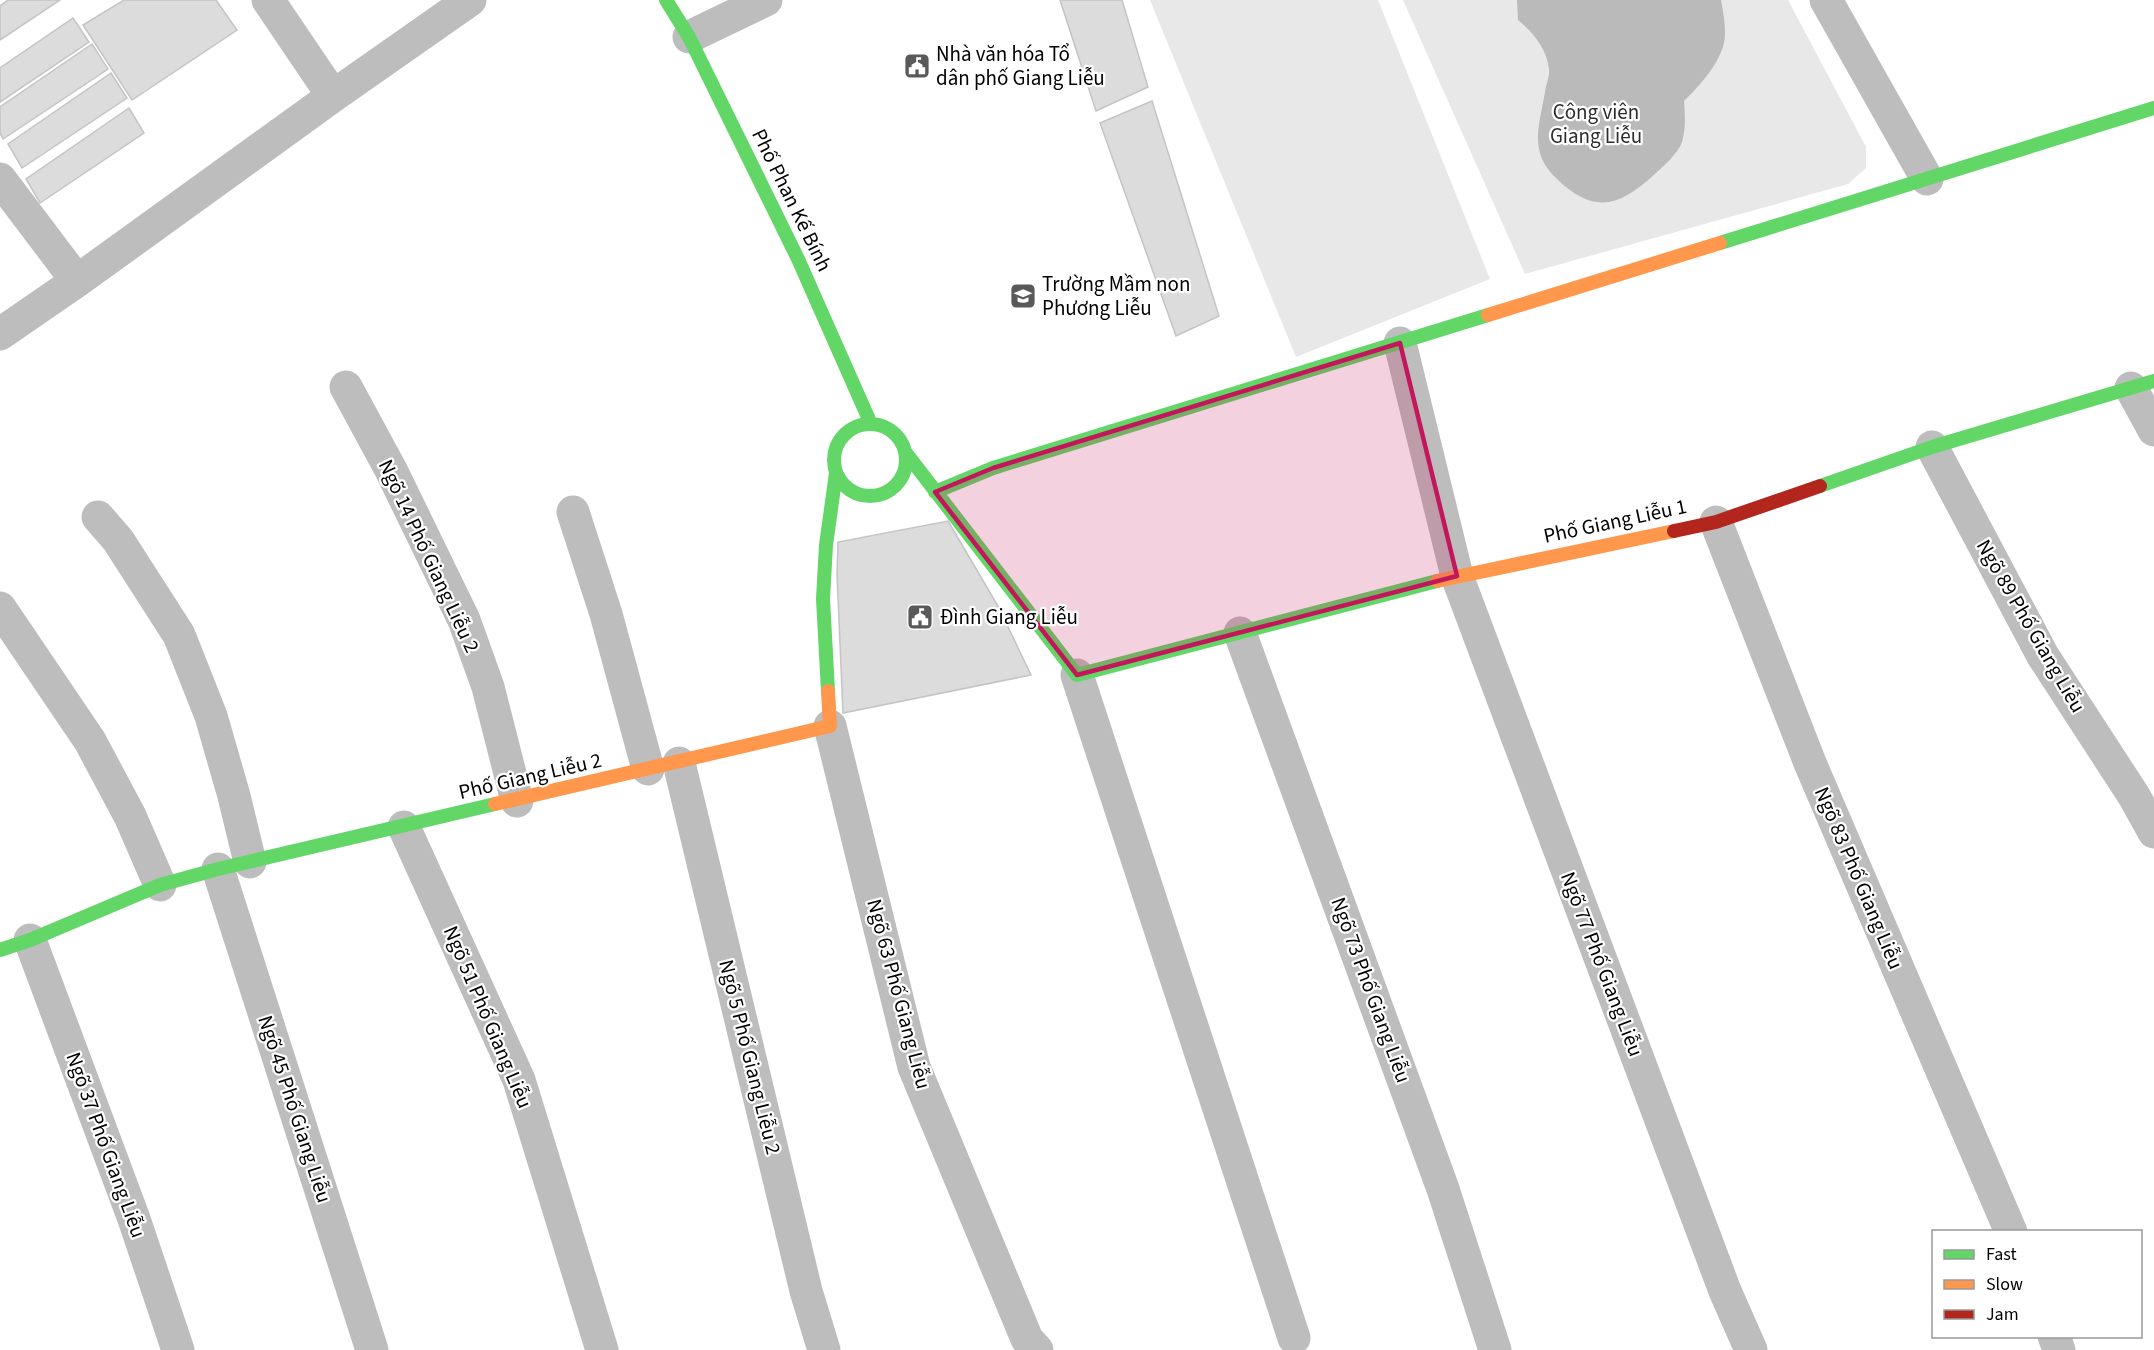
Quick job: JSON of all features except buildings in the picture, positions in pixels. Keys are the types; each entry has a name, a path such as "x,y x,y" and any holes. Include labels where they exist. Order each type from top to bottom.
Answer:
{"main road":[{"name":"Phố Phan Kế Bính","path":"666,0 689,37 798,259 871,424"},
{"path":"935,492 993,468 2154,108"},
{"name":"Phố Giang Liễu 1","path":"1077,675 1457,576 1716,522 1932,447 2142,385"},
{"path":"830,726 823,599 826,545 836,473 835,452 840,441 853,429 871,424 883,426 901,441 906,453 935,492 1077,675"},
{"path":"836,473 848,490 868,497 878,496 888,492 903,477 907,465 906,453"},
{"name":"Phố Giang Liễu 2","path":"15,945 160,885 218,869 517,801 830,726"}],"street":[{"path":"268,0 333,96"},
{"path":"0,334 470,0"},
{"path":"689,37 766,0"},
{"path":"1826,0 1928,179"},
{"path":"0,179 77,281"},
{"name":"Ngõ 77 Phố Giang Liễu","path":"1400,343 1457,576 1725,1291 1751,1350"},
{"path":"2142,385 2154,430"},
{"name":"Ngõ 14 Phố Giang Liễu 2","path":"346,387 391,470 464,620 488,687 517,801"},
{"name":"Ngõ 89 Phố Giang Liễu","path":"1932,447 2043,656 2154,832"},
{"name":"Ngõ 5 Phố Giang Liễu 2","path":"573,512 606,614 663,766 824,1350"},
{"path":"98,517 118,540 178,636 211,716 250,862"},
{"name":"Ngõ 83 Phố Giang Liễu","path":"1716,522 1809,763 2010,1230"},
{"path":"0,608 90,741 130,816 160,885"},
{"name":"Ngõ 73 Phố Giang Liễu","path":"1240,633 1443,1189 1495,1350"},
{"path":"1077,675 1294,1338"},
{"name":"Ngõ 63 Phố Giang Liễu","path":"830,726 914,1067 1027,1339 1037,1350"},
{"name":"Ngõ 51 Phố Giang Liễu","path":"404,827 519,1080 602,1350"},
{"name":"Ngõ 45 Phố Giang Liễu","path":"218,869 372,1350"},
{"name":"Ngõ 37 Phố Giang Liễu","path":"15,945 134,1219 178,1350"}],"highlighted area":[{"path":"1400,343 1457,576 1077,675 935,492 993,468"}],"green space":[{"path":"1150,0 1378,0 1490,279 1296,357"},
{"name":"Công viên Giang Liễu","path":"1403,0 1788,0 1866,147 1866,168 1848,184 1525,274"}],"shaded area":[{"path":"1517,0 1721,0 1725,25 1724,42 1711,70 1684,101 1685,127 1680,146 1663,166 1631,193 1608,202 1584,199 1558,180 1542,160 1538,139 1548,78 1548,62 1538,42 1518,20"}],"traffic: fast":[{"path":"666,0 689,37 798,259 871,424"},
{"path":"1720,243 2154,108"},
{"path":"935,492 993,468 1488,315"},
{"path":"1820,486 1932,447 2154,381"},
{"path":"870,424 884,427 896,434 903,446 906,460 903,474 896,486 884,493 870,496 856,493 844,486 837,474 834,460 837,446 844,434 856,427 870,424"},
{"path":"906,453 1077,675 1437,581"},
{"path":"828,691 823,599 826,545 836,473"},
{"path":"0,950 30,940 160,885 218,869 495,804"}],"traffic: slow":[{"path":"1488,315 1720,243"},
{"path":"1437,581 1674,531"},
{"path":"495,804 830,726 828,691"}],"traffic: jam":[{"path":"1674,531 1716,522 1820,486"}],"place":[{"name":"Nhà văn hóa Tổ dân phố Giang Liễu","path":"917,66"},
{"name":"Trường Mầm non Phương Liễu","path":"1023,296"},
{"name":"Đình Giang Liễu","path":"920,617"}]}
